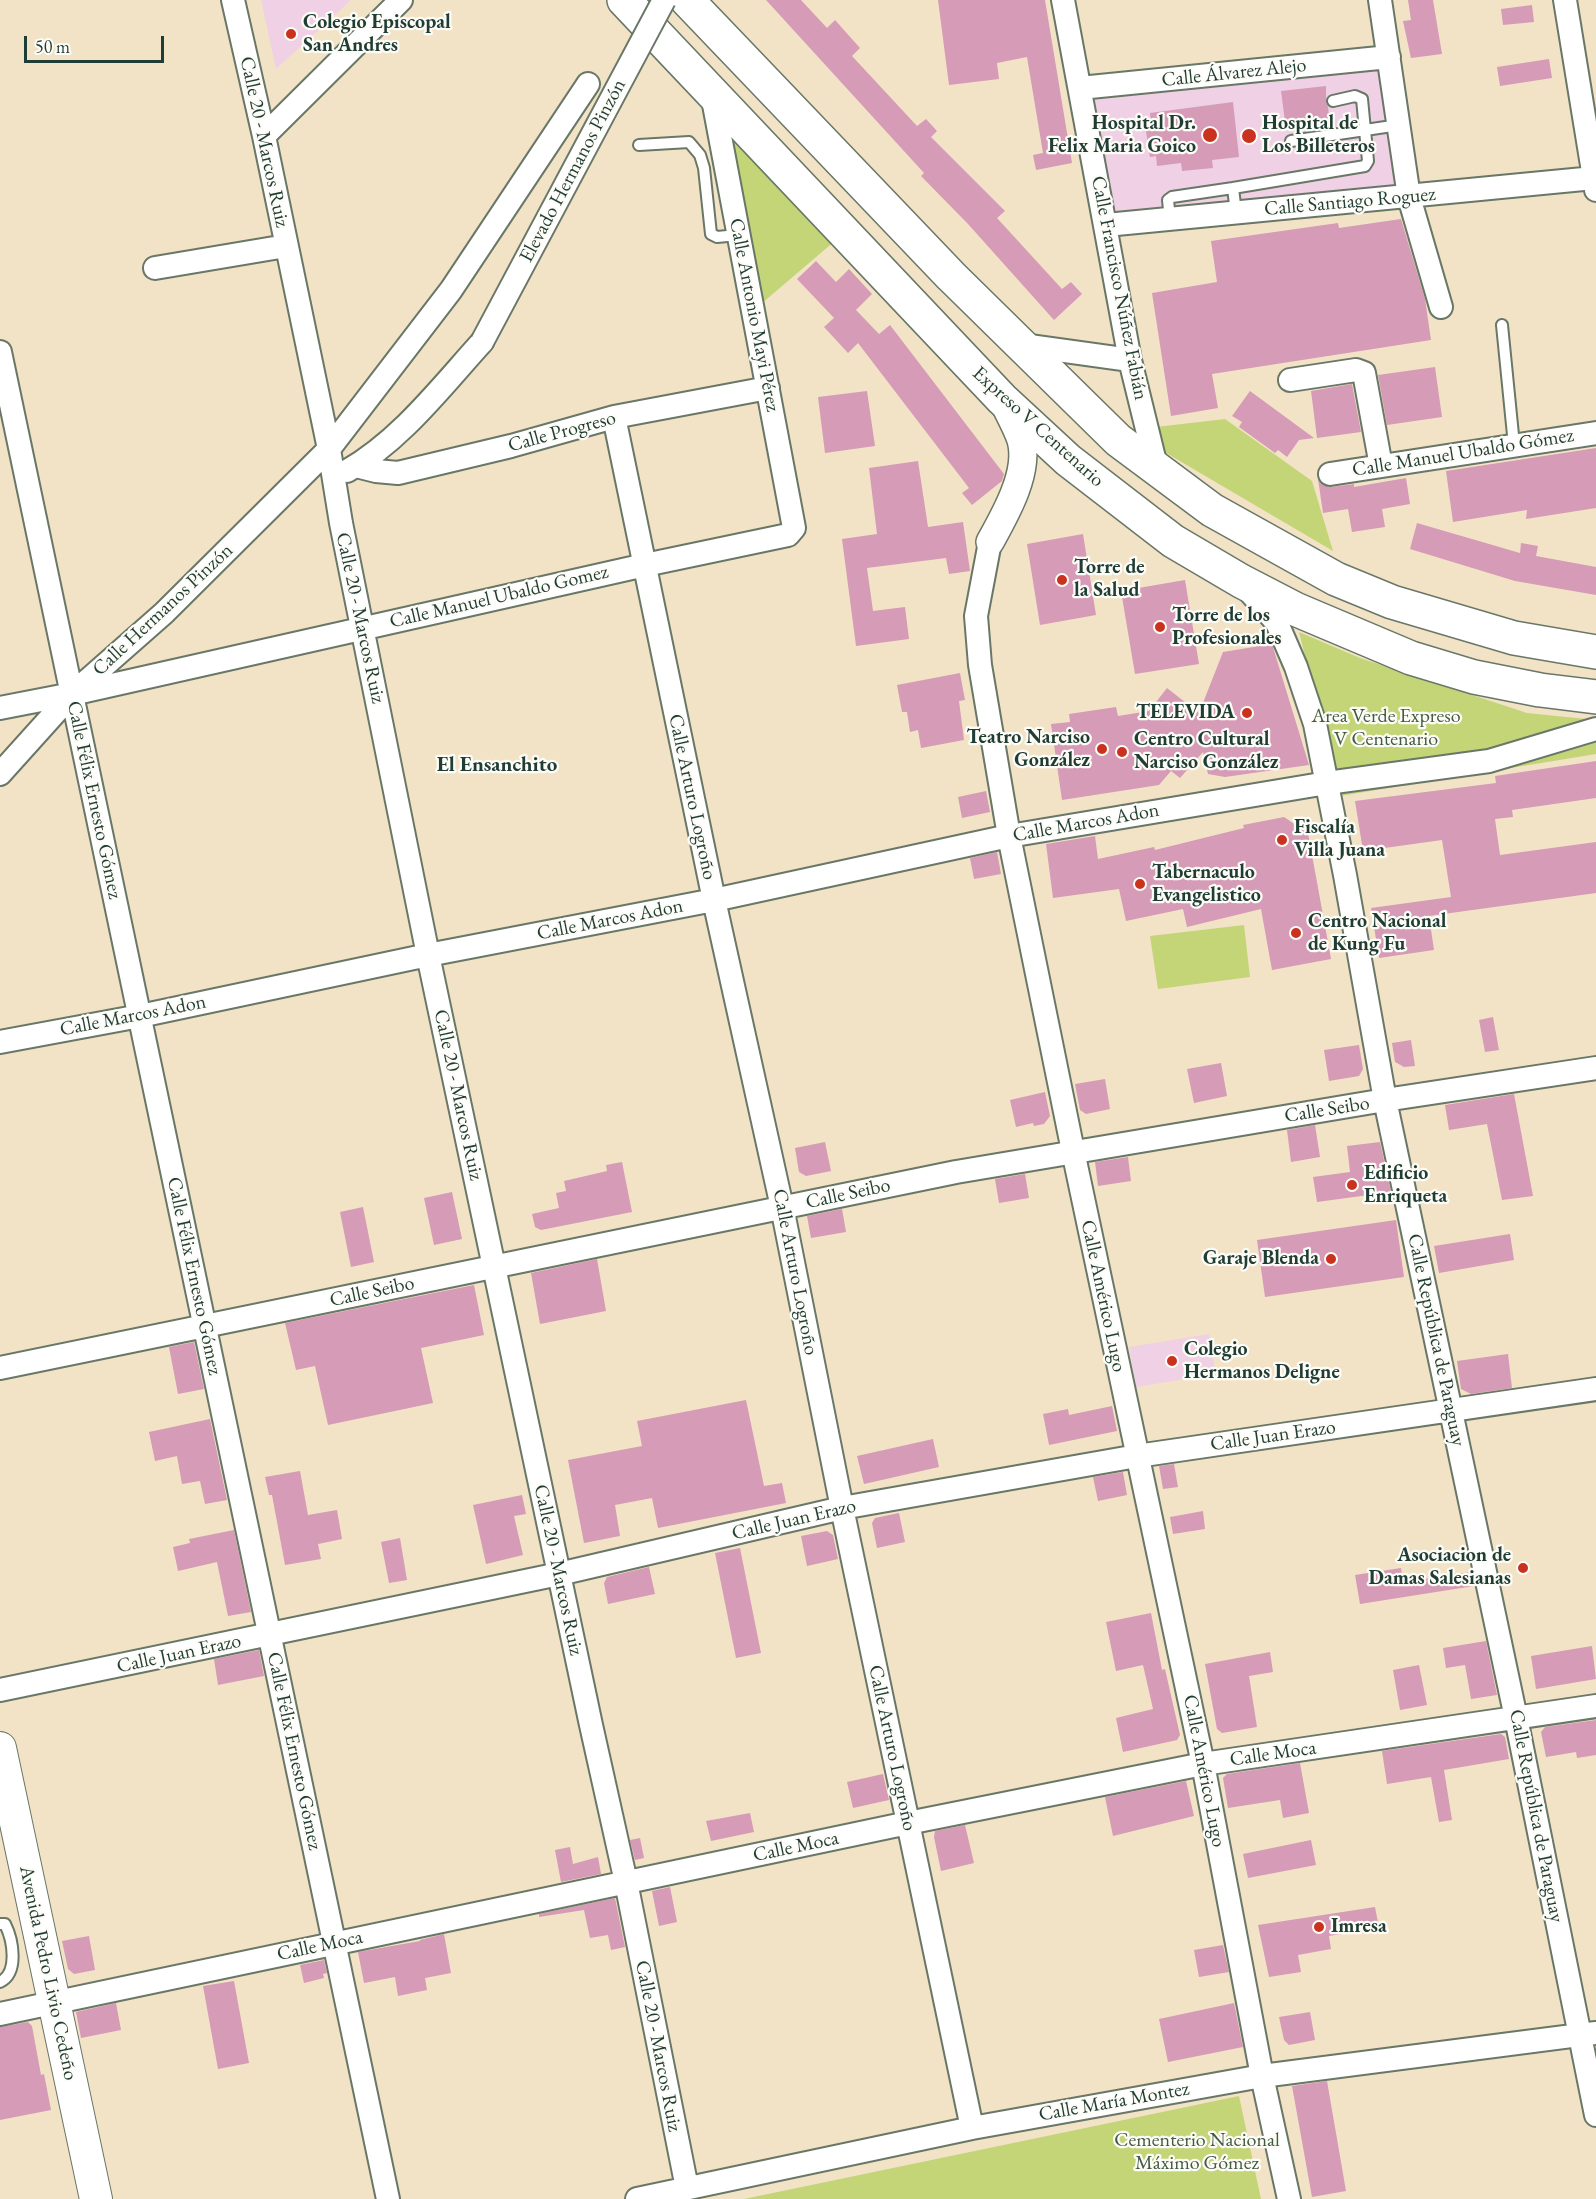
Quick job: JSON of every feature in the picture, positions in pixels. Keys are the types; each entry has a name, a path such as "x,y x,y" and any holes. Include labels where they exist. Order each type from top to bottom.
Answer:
{"main road":[{"name":"Expreso V Centenario","path":"624,0 1002,399 1068,460 1173,540 1241,581 1295,609 1411,658 1474,677 1596,697"},
{"path":"687,0 951,276 1118,440 1212,510 1336,579 1392,602 1514,638 1596,652"},
{"name":"Avenida Pedro Livio Cedeño","path":"0,1748 96,2199"}],"street":[{"name":"Calle 20 - Marcos Ruiz","path":"233,0 264,136 329,449 333,479 428,955 626,1882 688,2194"},
{"path":"264,136 400,0"},
{"name":"Elevado Hermanos Pinzón","path":"356,466 379,450 399,431 482,342 664,0"},
{"name":"Calle Francisco Núñez Fabián","path":"1063,0 1130,360 1157,470"},
{"path":"1380,0 1409,197 1441,307"},
{"path":"1565,0 1595,184"},
{"name":"Calle Álvarez Alejo","path":"1080,88 1389,57"},
{"name":"Calle Hermanos Pinzón","path":"0,774 72,694 164,613 329,449 451,290 588,84"},
{"name":"Calle Antonio Mayi Pérez","path":"711,92 794,528 788,535"},
{"name":"Calle Santiago Roguez","path":"1106,225 1409,197 1595,184"},
{"path":"155,268 286,246"},
{"path":"1022,345 1130,360"},
{"name":"Calle Félix Ernesto Gómez","path":"0,352 4,390 72,694 388,2199"},
{"path":"1290,380 1356,370 1364,373 1381,466"},
{"name":"Calle Progreso","path":"356,466 398,473 511,446 614,417 768,388"},
{"name":"Calle Américo Lugo","path":"1002,399 1021,441 1021,473 1009,509 990,542 976,616 980,665 1010,836 1073,1151 1203,1764 1262,2076 1289,2199"},
{"name":"Calle Arturo Logroño","path":"614,417 714,900 782,1207 842,1508 972,2128"},
{"name":"Calle Manuel Ubaldo Gómez","path":"1330,474 1596,433"},
{"path":"333,479 356,466"},
{"name":"Calle Manuel Ubaldo Gomez","path":"0,708 788,535"},
{"name":"Calle República de Paraguay","path":"1241,581 1276,623 1296,667 1315,724 1345,875 1385,1100 1516,1718 1588,2034 1596,2115"},
{"path":"1327,783 1490,761 1596,729"},
{"name":"Calle Marcos Adon","path":"0,1042 140,1016 428,955 714,900 1010,836 1327,783"},
{"name":"Calle Seibo","path":"0,1368 956,1172 1385,1100 1596,1068"},
{"name":"Calle Juan Erazo","path":"0,1690 559,1574 842,1508 1137,1456 1596,1389"},
{"name":"Calle Moca","path":"0,2014 908,1823 1203,1764 1596,1706"},
{"name":"Calle María Montez","path":"637,2199 688,2194 972,2128 1262,2076 1588,2034"}],"lane":[{"path":"1170,219 1168,200 1172,196 1365,166 1368,161 1362,99 1355,96 1333,101"},
{"path":"1291,141 1399,125"},
{"path":"639,145 688,142 700,155 704,168 711,234 717,237 738,235"},
{"path":"1233,188 1236,213"},
{"path":"1502,326 1514,445"},
{"path":"0,1924 5,1924 9,1932 13,1967 8,1977 0,1982"}],"shaded area":[{"name":"Colegio Episcopal San Andres","path":"261,0 351,0 276,69"},
{"name":"Hospital de Los Billeteros","path":"1388,54 1411,188 1109,216 1088,84"},
{"name":"Colegio Hermanos Deligne","path":"1209,1334 1216,1374 1136,1387 1129,1347"}],"green space":[{"path":"722,116 836,240 761,304"},
{"path":"1225,419 1312,481 1333,551 1161,450 1156,427"},
{"name":"Area Verde Expreso V Centenario","path":"1299,632 1360,658 1527,713 1596,720 1596,754 1340,796"},
{"path":"1244,925 1250,977 1158,989 1150,936"},
{"name":"Cementerio Nacional Máximo Gómez","path":"1239,2096 1261,2199 744,2199"}],"building":[{"path":"766,0 801,0 827,28 835,20 860,48 852,56 917,126 926,119 937,131 931,137 1005,211 997,218 1062,289 1071,282 1082,294 1054,320 968,224 921,176 924,173"},
{"path":"938,0 1045,0 1072,163 1036,170 1033,155 1043,153 1027,57 997,63 999,79 949,85"},
{"path":"1408,0 1433,0 1442,54 1411,58 1403,21 1411,20"},
{"path":"1532,5 1534,22 1503,25 1501,9"},
{"path":"1549,59 1552,78 1500,86 1497,67"},
{"path":"1326,86 1330,123 1286,129 1281,91"},
{"path":"1233,102 1239,157 1212,160 1213,168 1182,171 1181,163 1157,166 1156,156 1150,157 1145,125 1151,124 1150,113"},
{"path":"1401,219 1425,299 1431,340 1212,374 1218,408 1171,416 1152,293 1217,282 1211,241 1338,223 1339,228"},
{"path":"816,261 836,282 849,269 872,294 856,310 879,334 890,325 1004,474 1002,481 972,505 962,493 969,488 858,343 848,353 824,327 834,318 797,279"},
{"path":"1435,367 1442,417 1387,425 1378,375"},
{"path":"1352,384 1361,432 1317,438 1311,391"},
{"path":"867,391 875,446 825,453 818,397"},
{"path":"1250,391 1314,438 1299,440 1287,457 1278,450 1275,453 1239,427 1242,422 1232,416"},
{"path":"1596,448 1596,508 1526,519 1527,510 1453,522 1446,471"},
{"path":"918,461 928,527 963,522 970,571 949,574 946,558 867,568 873,611 905,607 909,639 856,646 842,539 877,534 869,468"},
{"path":"1406,478 1410,504 1382,509 1385,527 1352,532 1348,509 1323,513 1318,479 1325,486 1354,484 1354,487"},
{"path":"1417,523 1520,553 1521,543 1538,546 1536,556 1596,567 1596,595 1515,581 1410,549"},
{"name":"Torre de la Salud","path":"1083,534 1096,615 1040,625 1027,544"},
{"name":"Torre de los Profesionales","path":"1185,580 1199,664 1135,674 1121,591"},
{"path":"1272,644 1309,765 1225,777 1208,774 1203,752 1180,778 1171,771 1159,785 1062,800 1051,724 1070,722 1069,714 1116,707 1118,716 1149,711 1167,688 1199,713 1223,652"},
{"path":"960,673 965,700 959,701 964,740 921,748 918,730 910,732 907,712 902,712 897,685"},
{"path":"1596,761 1596,798 1512,810 1513,817 1495,819 1500,855 1596,842 1596,893 1429,916 1434,950 1379,958 1371,908 1451,897 1442,840 1363,851 1355,801 1496,783 1495,776"},
{"path":"986,791 990,812 962,818 958,797"},
{"path":"1284,817 1308,833 1331,959 1272,970 1261,909 1187,927 1183,909 1126,921 1119,889 1053,898 1046,844 1095,836 1098,859 1154,847 1155,850 1244,828 1243,825"},
{"path":"997,852 1001,874 974,879 970,858"},
{"path":"1493,1017 1499,1050 1485,1052 1479,1020"},
{"path":"1411,1040 1415,1066 1404,1067 1395,1062 1392,1043"},
{"path":"1359,1045 1363,1069 1359,1076 1329,1081 1324,1050"},
{"path":"1221,1063 1227,1096 1194,1103 1187,1069"},
{"path":"1105,1079 1110,1109 1086,1114 1080,1110 1075,1084"},
{"path":"1045,1092 1050,1116 1044,1124 1034,1126 1033,1123 1016,1127 1010,1100"},
{"path":"1514,1094 1533,1196 1502,1200 1487,1124 1449,1130 1445,1105"},
{"path":"1315,1125 1320,1157 1291,1162 1287,1130"},
{"path":"825,1142 831,1171 806,1176 799,1172 795,1148"},
{"name":"Edificio Enriqueta","path":"1380,1142 1391,1192 1317,1202 1313,1177 1350,1172 1347,1146"},
{"path":"1128,1157 1131,1181 1098,1186 1095,1162"},
{"path":"622,1162 632,1212 541,1230 535,1227 532,1214 559,1208 556,1193 566,1191 564,1181 607,1171 606,1165"},
{"path":"1025,1174 1029,1198 999,1203 995,1179"},
{"path":"452,1192 462,1239 434,1245 424,1198"},
{"path":"363,1207 374,1262 351,1267 340,1212"},
{"path":"842,1209 846,1232 811,1238 807,1216"},
{"name":"Garaje Blenda","path":"1396,1220 1404,1277 1265,1297 1257,1240"},
{"path":"1510,1234 1514,1260 1439,1273 1434,1246"},
{"path":"597,1259 606,1311 540,1324 531,1273"},
{"path":"474,1285 484,1335 421,1348 433,1403 328,1425 315,1366 296,1370 285,1323"},
{"path":"194,1342 204,1389 178,1394 169,1347"},
{"path":"1508,1354 1512,1388 1471,1394 1461,1389 1457,1361"},
{"path":"746,1400 764,1486 782,1483 786,1503 658,1528 652,1498 615,1505 620,1536 584,1543 568,1460 642,1446 637,1421"},
{"path":"1112,1406 1117,1431 1049,1445 1043,1414 1068,1409 1069,1415"},
{"path":"210,1419 227,1500 205,1504 200,1481 182,1484 177,1456 155,1461 149,1432"},
{"path":"933,1439 939,1467 864,1484 857,1456"},
{"path":"1174,1464 1178,1487 1163,1489 1159,1466"},
{"path":"300,1471 308,1515 337,1510 342,1539 318,1544 321,1559 285,1565 272,1495 269,1495 265,1477"},
{"path":"1123,1472 1127,1495 1098,1501 1093,1477"},
{"path":"522,1495 526,1514 514,1516 523,1555 486,1564 473,1505"},
{"path":"1203,1511 1205,1529 1173,1534 1170,1517"},
{"path":"899,1513 905,1542 877,1548 872,1523 875,1518"},
{"path":"234,1530 251,1612 228,1616 217,1562 178,1571 173,1547 190,1543 189,1539"},
{"path":"827,1531 833,1535 838,1559 807,1566 801,1536"},
{"path":"400,1538 407,1580 389,1583 381,1542"},
{"path":"740,1548 761,1653 736,1658 715,1553"},
{"path":"649,1567 655,1594 608,1604 604,1583 607,1577"},
{"path":"1401,1568 1403,1582 1471,1572 1474,1586 1360,1604 1355,1575"},
{"path":"1151,1613 1162,1670 1165,1669 1180,1735 1177,1740 1123,1752 1116,1718 1153,1709 1143,1665 1116,1671 1106,1622"},
{"path":"1486,1641 1497,1695 1471,1699 1465,1665 1446,1668 1443,1648"},
{"path":"1592,1646 1596,1679 1536,1689 1531,1656"},
{"path":"259,1650 264,1676 218,1685 214,1659"},
{"path":"1270,1652 1273,1672 1249,1676 1257,1727 1222,1733 1217,1729 1205,1664"},
{"path":"1419,1665 1427,1705 1400,1710 1393,1670"},
{"path":"1596,1720 1596,1755 1577,1758 1576,1752 1546,1757 1541,1732 1545,1727"},
{"path":"1501,1734 1505,1737 1509,1759 1444,1770 1452,1820 1439,1822 1431,1777 1387,1784 1382,1751"},
{"path":"1300,1763 1309,1813 1283,1818 1280,1800 1228,1808 1223,1778 1227,1774"},
{"path":"883,1774 889,1800 853,1808 847,1782"},
{"path":"1186,1781 1194,1816 1113,1836 1105,1797"},
{"path":"750,1813 754,1832 711,1841 706,1821"},
{"path":"965,1825 974,1863 941,1871 934,1837 935,1831"},
{"path":"640,1838 644,1858 635,1860 630,1840"},
{"path":"1311,1840 1316,1865 1248,1878 1243,1854"},
{"path":"570,1847 573,1864 598,1857 601,1874 561,1882 555,1850"},
{"path":"670,1887 677,1922 659,1926 652,1891"},
{"path":"615,1898 625,1947 611,1950 608,1935 590,1938 584,1910 539,1917 539,1914"},
{"name":"Imresa","path":"1375,1907 1379,1928 1329,1936 1331,1949 1298,1955 1301,1972 1269,1977 1258,1925"},
{"path":"444,1934 451,1973 425,1978 427,1990 398,1996 395,1977 364,1983 358,1952 420,1941"},
{"path":"89,1936 95,1970 74,1974 68,1969 62,1941"},
{"path":"1223,1945 1229,1972 1199,1977 1194,1950"},
{"path":"324,1960 327,1973 323,1974 324,1978 304,1983 300,1965"},
{"path":"234,1981 249,2063 218,2069 203,1986"},
{"path":"116,2003 121,2030 81,2038 76,2012"},
{"path":"1234,2003 1243,2047 1168,2062 1159,2019"},
{"path":"1310,2012 1315,2040 1289,2045 1284,2040 1279,2017"},
{"path":"28,2022 32,2026 41,2075 44,2074 51,2110 0,2120 0,2027"},
{"path":"1327,2081 1346,2191 1312,2197 1292,2086"}],"place":[{"name":"Colegio Episcopal San Andres","path":"291,34"},
{"name":"Hospital Dr. Felix Maria Goico","path":"1210,135"},
{"name":"Hospital de Los Billeteros","path":"1249,136"},
{"name":"Torre de la Salud","path":"1062,580"},
{"name":"Torre de los Profesionales","path":"1160,627"},
{"name":"TELEVIDA","path":"1247,713"},
{"name":"Teatro Narciso González","path":"1102,749"},
{"name":"Centro Cultural Narciso González","path":"1122,752"},
{"name":"Fiscalía Villa Juana","path":"1282,840"},
{"name":"Tabernaculo Evangelistico","path":"1140,884"},
{"name":"Centro Nacional de Kung Fu","path":"1296,933"},
{"name":"Edificio Enriqueta","path":"1352,1185"},
{"name":"Garaje Blenda","path":"1331,1259"},
{"name":"Colegio Hermanos Deligne","path":"1172,1361"},
{"name":"Asociacion de Damas Salesianas","path":"1523,1568"},
{"name":"Imresa","path":"1319,1927"}],"district":[{"name":"El Ensanchito","path":"497,765"}]}
